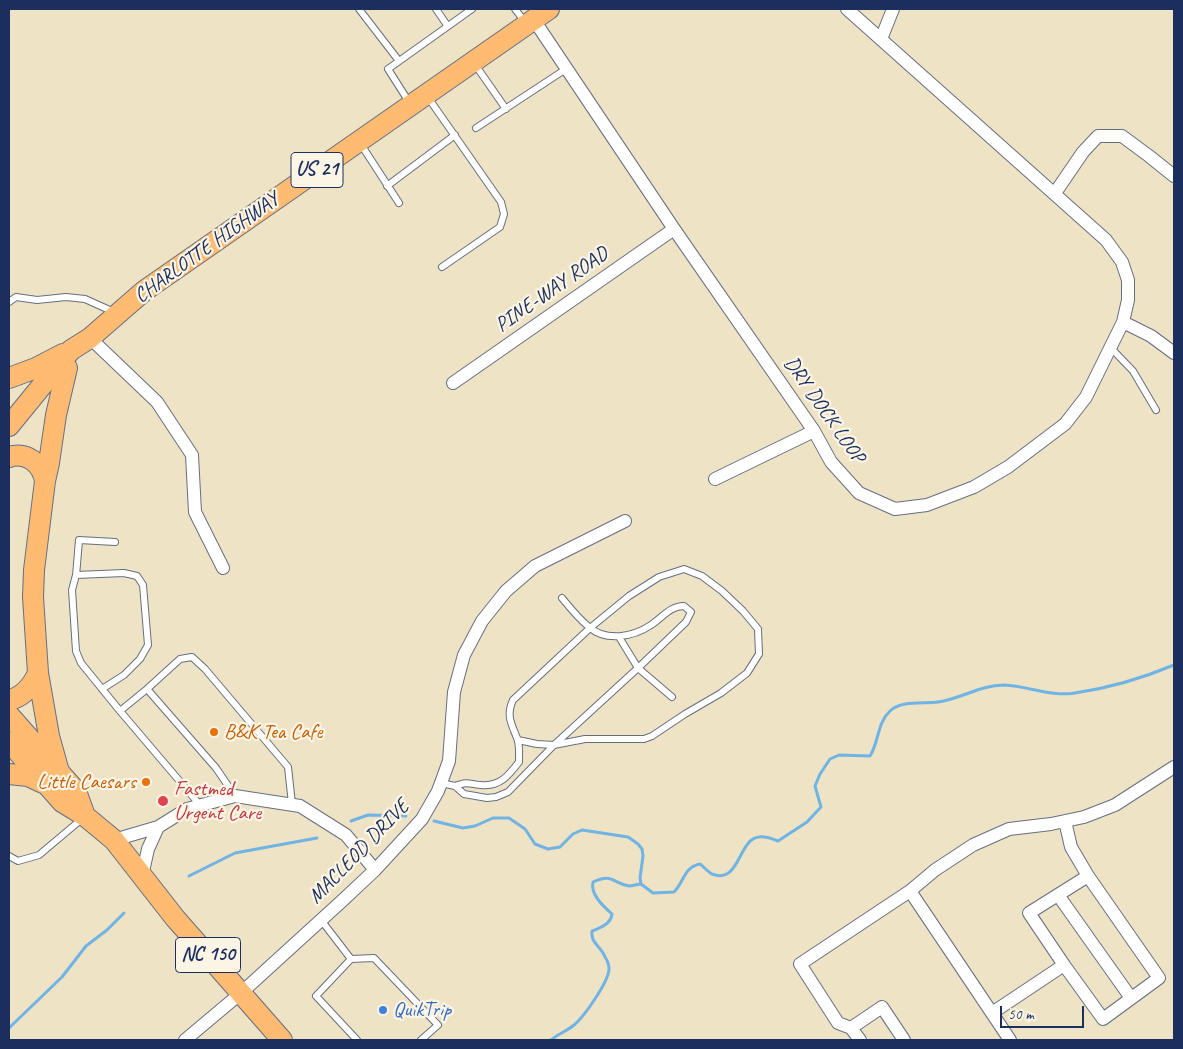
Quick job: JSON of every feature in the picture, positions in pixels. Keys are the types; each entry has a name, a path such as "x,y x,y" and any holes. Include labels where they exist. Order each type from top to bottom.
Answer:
{"main road":[{"name":"CHARLOTTE HIGHWAY","path":"9,426 41,384 144,291 537,18"},
{"name":"CHARLOTTE HIGHWAY","path":"9,442 69,359"},
{"path":"9,378 69,359 56,415 45,481 35,562 33,597 33,624 38,673 49,736 53,778 9,774"},
{"path":"9,456 19,455 32,460 40,468 45,481"},
{"path":"9,700 22,694 34,682 38,673"},
{"name":"NC 150","path":"9,715 53,778"},
{"name":"NC 150","path":"9,742 53,778 76,791 86,816 114,840 175,918 282,1040"}],"street":[{"name":"DRY DOCK LOOP","path":"537,18 566,69 814,432 831,462 859,493 895,510 928,504 974,488 1008,467 1066,424 1086,397 1123,322 1128,300 1128,280 1122,262 1106,240 847,9"},
{"path":"881,39 893,9"},
{"path":"1055,193 1084,152 1098,136 1122,136 1174,176"},
{"name":"PINE-WAY ROAD","path":"453,383 674,229"},
{"path":"1123,322 1151,336 1174,353"},
{"path":"90,338 157,402 192,455 194,512 223,568"},
{"path":"715,479 814,432"},
{"name":"MACLEOD DRIVE","path":"185,1040 241,993 375,870 422,819 438,791 448,761 454,692 464,655 482,621 506,591 534,566 625,521"},
{"path":"860,1040 851,1028 838,1023 800,964 910,891 935,870 973,845 1009,829 1084,817 1115,805 1174,768"},
{"path":"114,840 158,827 187,809 235,796 300,806 346,836 375,870"},
{"path":"1065,821 1071,846 1088,876 1159,978 1103,1019 1029,913 1088,876"},
{"path":"142,876 148,849 158,827"},
{"path":"910,891 1010,1040"},
{"path":"1058,895 1131,998"},
{"path":"992,1013 1064,965"},
{"path":"851,1028 882,1007 904,1040"}],"lane":[{"path":"359,9 399,61"},
{"path":"436,9 447,25"},
{"path":"442,267 500,227 504,214 501,202 456,135 388,69 447,25 472,9"},
{"path":"515,9 537,18"},
{"path":"473,62 506,109"},
{"path":"476,128 566,69"},
{"path":"387,186 456,135"},
{"path":"358,141 399,203"},
{"path":"9,302 16,297 37,300 66,297 85,298 117,314"},
{"path":"1110,347 1133,371 1156,410"},
{"path":"114,542 79,540 76,576 72,590 76,651 81,663 200,805"},
{"path":"455,786 466,782 482,785 496,784 508,777 520,762 518,740 509,720 513,700 590,628 629,596 659,577 684,569 702,576 722,591 758,629 759,654 747,673 721,693 652,736 644,739 585,739 554,745 518,740"},
{"path":"76,576 124,573 137,576 143,585 148,645 140,658 124,675 102,689"},
{"path":"441,783 455,786 464,794 487,798 508,792 554,745 686,622 691,612 684,606 675,606 651,625 619,637 604,635 590,628 562,598"},
{"path":"619,637 638,668 672,698"},
{"path":"120,711 180,659 192,657 205,669 288,767 292,804"},
{"path":"147,689 216,768 235,796"},
{"path":"9,856 18,861 39,855 86,816"},
{"path":"321,920 351,959"},
{"path":"357,1040 316,996 351,959 374,958 438,1025 421,1040"}],"waterway":[{"path":"434,821 463,828 475,826 493,818 509,818 525,829 535,844 548,849 560,847 573,834 582,830 628,837 642,849 641,884 653,893 674,892 691,868 700,864 712,874 721,876 734,868 747,845 752,840 764,837 778,841 807,822 821,807 815,786 830,759 839,755 870,756 883,721 890,711 900,705 932,703 955,698 987,687 1004,685 1057,694 1075,693 1126,682 1174,665"},
{"path":"351,821 368,815 406,816"},
{"path":"189,876 235,853 317,838"},
{"path":"551,1040 578,1021 595,998 608,975 608,963 594,942 592,931 607,923 612,914 601,904 595,895 593,882 605,878 623,885 641,884"},
{"path":"9,1028 62,977 86,946 107,930 124,913"}],"place":[{"name":"B&K Tea Cafe","path":"214,732"},
{"name":"Little Caesars","path":"146,782"},
{"name":"Fastmed Urgent Care","path":"163,801"},
{"name":"QuikTrip","path":"383,1010"}]}
